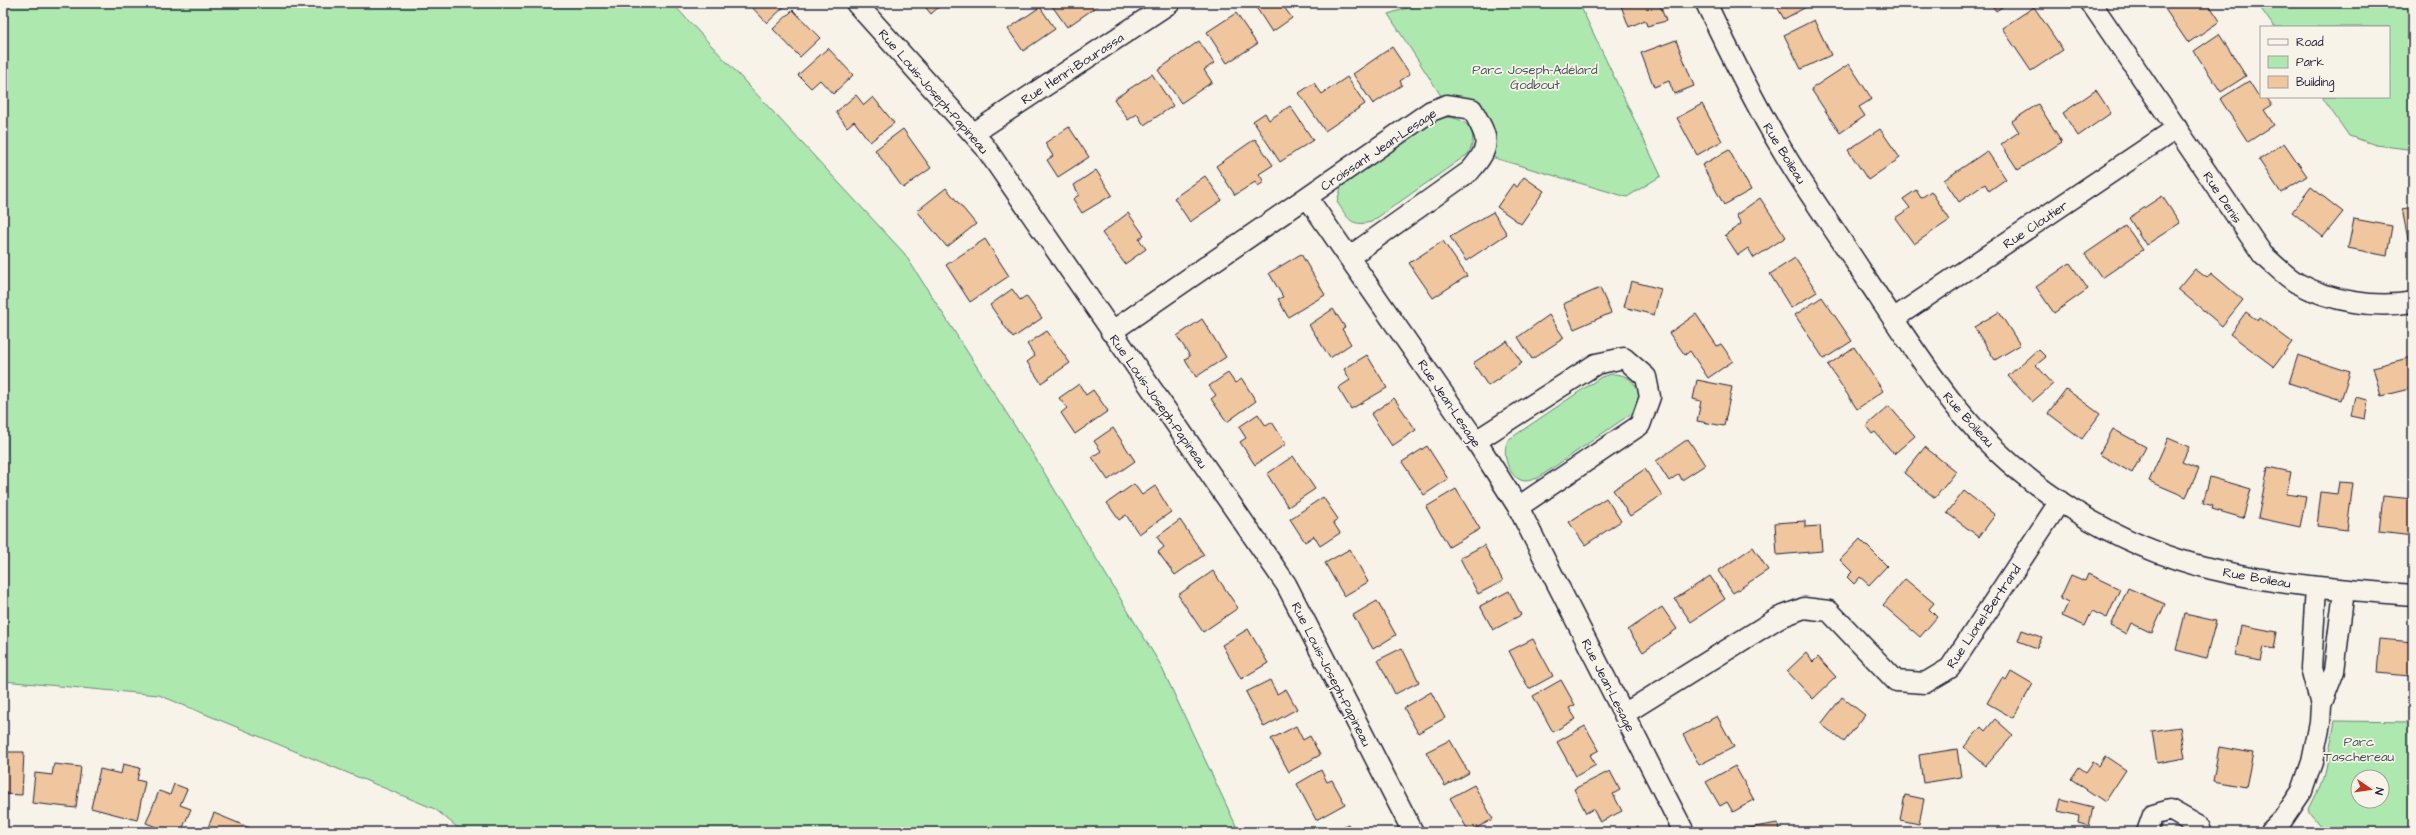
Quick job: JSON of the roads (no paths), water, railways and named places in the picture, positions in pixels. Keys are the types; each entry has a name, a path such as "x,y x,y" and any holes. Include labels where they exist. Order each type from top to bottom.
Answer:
{"street":[{"name":"Rue Louis-Joseph-Papineau","path":"856,3 974,133 1286,584 1413,832"},
{"name":"Rue Henri-Bourassa","path":"974,133 1170,3"},
{"name":"Rue Boileau","path":"1706,3 1734,62 1785,155 1893,319 1957,408 2012,464 2060,501 2093,522 2176,559 2244,576 2316,588 2413,595"},
{"name":"Rue Denis","path":"2091,3 2263,256 2295,282 2329,298 2394,305 2413,302"},
{"name":"Croissant Jean-Lesage","path":"1307,197 1431,111 1447,105 1472,109 1485,133 1484,155 1470,171 1349,256"},
{"name":"Rue Cloutier","path":"1893,319 2177,128"},
{"path":"1111,332 1307,197"},
{"name":"Rue Jean-Lesage","path":"1307,197 1476,441 1518,508 1684,832"},
{"path":"1476,441 1596,364 1624,358 1646,377 1650,397 1640,425 1518,508"},
{"name":"Rue Lionel-Bertrand","path":"1624,714 1778,618 1804,608 1829,611 1896,681 1925,683 1950,668 2060,501"},
{"path":"2316,588 2311,668 2321,705"},
{"path":"2270,832 2283,819 2302,791 2312,762 2320,723 2321,705 2334,671 2344,590"},
{"path":"2147,832 2153,815 2170,810 2200,827 2201,832"}],"park label":[{"name":"Parc Joseph-Adélard Godbout","path":"1535,76"},
{"name":"Parc Taschereau","path":"2359,748"}]}
